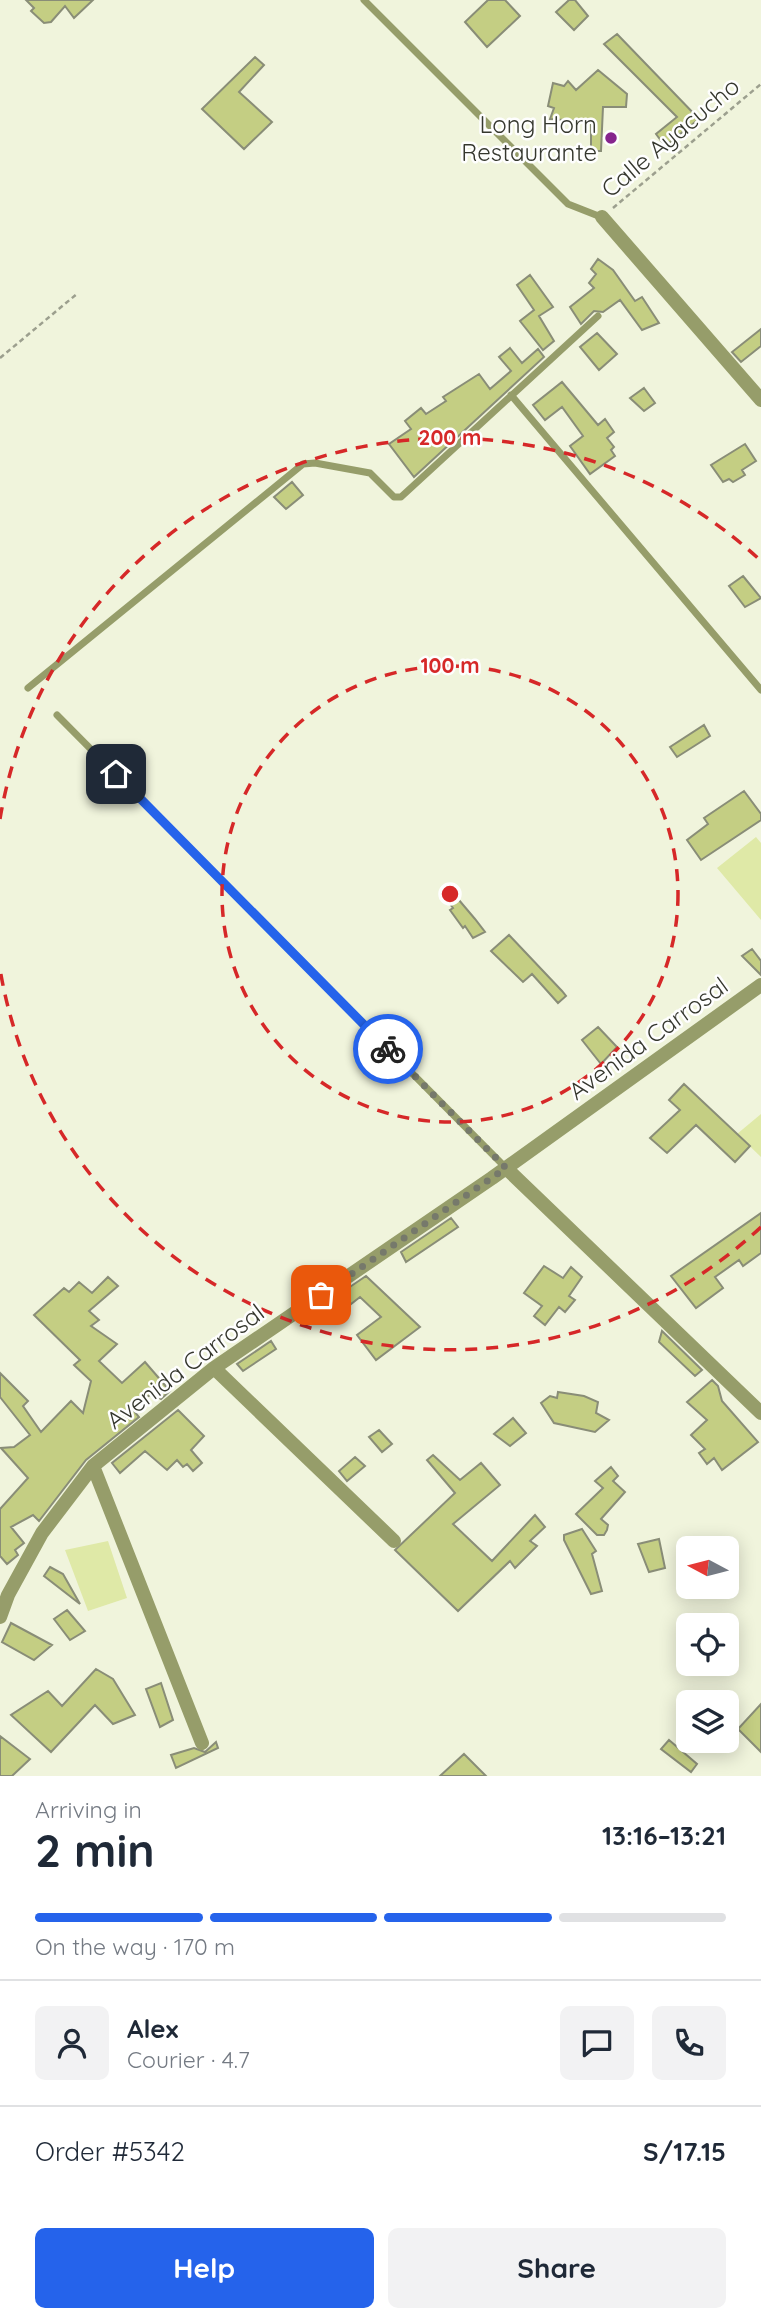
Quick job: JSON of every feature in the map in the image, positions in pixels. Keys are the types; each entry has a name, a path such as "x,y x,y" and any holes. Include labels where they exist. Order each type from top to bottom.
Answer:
{"street":[{"path":"602,217 761,400"},
{"name":"Avenida Carrosal","path":"0,1617 8,1595 42,1533 93,1466 214,1367 506,1168 761,985"},
{"path":"506,1168 761,1413"},
{"path":"214,1367 394,1541"},
{"path":"93,1466 202,1743"}],"lane":[{"path":"364,0 568,204 602,217"},
{"path":"28,688 303,464 314,463 370,473 394,497 401,497 598,316"},
{"path":"511,396 761,690"},
{"path":"57,715 506,1168"}],"path":[{"name":"Calle Ayacucho","path":"602,217 761,84"},
{"path":"0,358 78,293"}],"green space":[{"path":"756,837 761,843 761,920 717,868"},
{"path":"761,1114 761,1157 737,1134"},
{"path":"108,1541 127,1598 88,1611 65,1550"}],"building":[{"path":"26,0 93,0 74,18 65,6 51,22 44,23 31,11 34,8"},
{"path":"488,0 505,0 520,16 487,47 465,22"},
{"path":"569,0 575,0 588,16 574,30 556,12"},
{"path":"617,34 699,119 665,146 656,134 677,117 604,44"},
{"path":"255,57 264,65 239,92 272,122 244,149 202,109"},
{"path":"598,70 627,94 626,107 603,107 601,151 591,151 591,122 550,119 554,108 548,106 553,83 564,86 568,81 576,90"},
{"path":"598,259 613,270 635,301 642,297 659,323 642,330 620,300 603,312 594,311 581,324 570,307 594,288 589,283 596,274 591,269"},
{"path":"530,275 553,307 539,316 554,341 543,350 520,321 534,310 517,285"},
{"path":"761,329 761,346 741,362 732,352"},
{"path":"597,333 617,354 599,370 580,347"},
{"path":"510,348 522,363 538,349 544,357 414,477 389,444 411,429 405,421 421,408 426,414 446,401 443,397 479,374 490,389 511,371 499,357"},
{"path":"562,382 598,425 605,419 614,432 607,438 614,447 611,450 615,456 590,474 570,446 583,436 562,407 545,420 533,405"},
{"path":"644,388 655,403 644,411 630,398"},
{"path":"745,444 756,461 742,470 745,475 733,482 729,479 723,482 711,465"},
{"path":"292,482 303,495 286,509 274,497"},
{"path":"743,576 761,598 745,607 729,586"},
{"path":"704,725 710,736 677,757 670,747"},
{"path":"744,791 761,814 761,820 701,860 687,840 708,824 704,818"},
{"path":"453,893 485,932 473,938 465,926 463,928 450,910 453,908 446,899"},
{"path":"509,935 566,996 558,1003 532,974 523,982 491,951"},
{"path":"752,949 761,961 761,975 742,956"},
{"path":"598,1027 617,1047 601,1064 582,1040"},
{"path":"684,1084 750,1146 735,1162 696,1125 667,1153 650,1138 680,1110 669,1100"},
{"path":"761,1213 761,1253 743,1266 739,1260 715,1277 723,1288 696,1308 671,1276"},
{"path":"451,1218 458,1227 406,1262 401,1252"},
{"path":"544,1266 563,1278 571,1267 582,1277 569,1296 575,1300 565,1312 559,1307 545,1325 534,1316 542,1306 524,1293"},
{"path":"366,1276 420,1327 376,1360 357,1335 381,1317 360,1297 351,1304 340,1300 341,1293"},
{"path":"108,1277 118,1286 89,1311 99,1320 91,1326 117,1344 99,1361 122,1383 145,1362 170,1391 161,1399 152,1394 130,1406 139,1417 86,1460 39,1521 33,1515 11,1527 24,1543 15,1550 18,1555 7,1564 0,1556 0,1509 28,1478 1,1448 14,1447 30,1435 0,1397 0,1373 28,1401 23,1406 41,1432 71,1401 83,1413 91,1381 74,1365 80,1360 34,1315 64,1288 69,1292 79,1282 92,1293"},
{"path":"662,1331 702,1370 695,1376 659,1342"},
{"path":"271,1341 276,1349 243,1371 237,1364"},
{"path":"712,1380 718,1386 722,1401 758,1442 722,1470 714,1458 707,1464 699,1453 705,1449 691,1435 707,1420 687,1402"},
{"path":"558,1392 584,1396 598,1402 596,1413 609,1420 595,1432 554,1423 541,1403 550,1396 557,1398"},
{"path":"178,1410 204,1436 191,1450 202,1463 193,1471 187,1464 183,1467 177,1460 167,1470 145,1451 120,1473 112,1463"},
{"path":"513,1418 526,1433 510,1446 494,1434"},
{"path":"379,1430 392,1444 382,1452 369,1437"},
{"path":"433,1455 460,1480 481,1463 500,1485 453,1524 492,1561 535,1515 545,1527 530,1541 537,1546 515,1568 510,1561 458,1611 395,1550 455,1493 427,1460"},
{"path":"355,1457 365,1466 347,1481 339,1471"},
{"path":"611,1467 618,1476 613,1481 625,1492 601,1519 608,1525 604,1535 597,1535 576,1514 603,1488 595,1481"},
{"path":"582,1529 596,1551 592,1554 602,1591 591,1594 564,1540 564,1535"},
{"path":"659,1539 665,1568 649,1572 638,1544"},
{"path":"50,1567 63,1574 80,1604 44,1576"},
{"path":"67,1610 85,1631 70,1640 54,1619"},
{"path":"11,1623 52,1645 34,1660 2,1642"},
{"path":"96,1669 113,1679 135,1715 113,1724 95,1705 51,1752 11,1715 48,1691 62,1706"},
{"path":"161,1683 173,1720 160,1727 146,1689"},
{"path":"761,1704 761,1752 739,1730"},
{"path":"0,1736 30,1759 12,1776 0,1776"},
{"path":"669,1740 676,1746 676,1753 684,1753 697,1764 691,1772 661,1749"},
{"path":"216,1742 218,1748 176,1768 171,1755 194,1748 205,1752"},
{"path":"464,1754 486,1776 440,1776"}],"way so far":[{"path":"321,1295 506,1168 388,1049"}],"place":[{"name":"Long Horn Restaurante","path":"611,138"}],"route":[{"path":"116,774 388,1049"}]}
